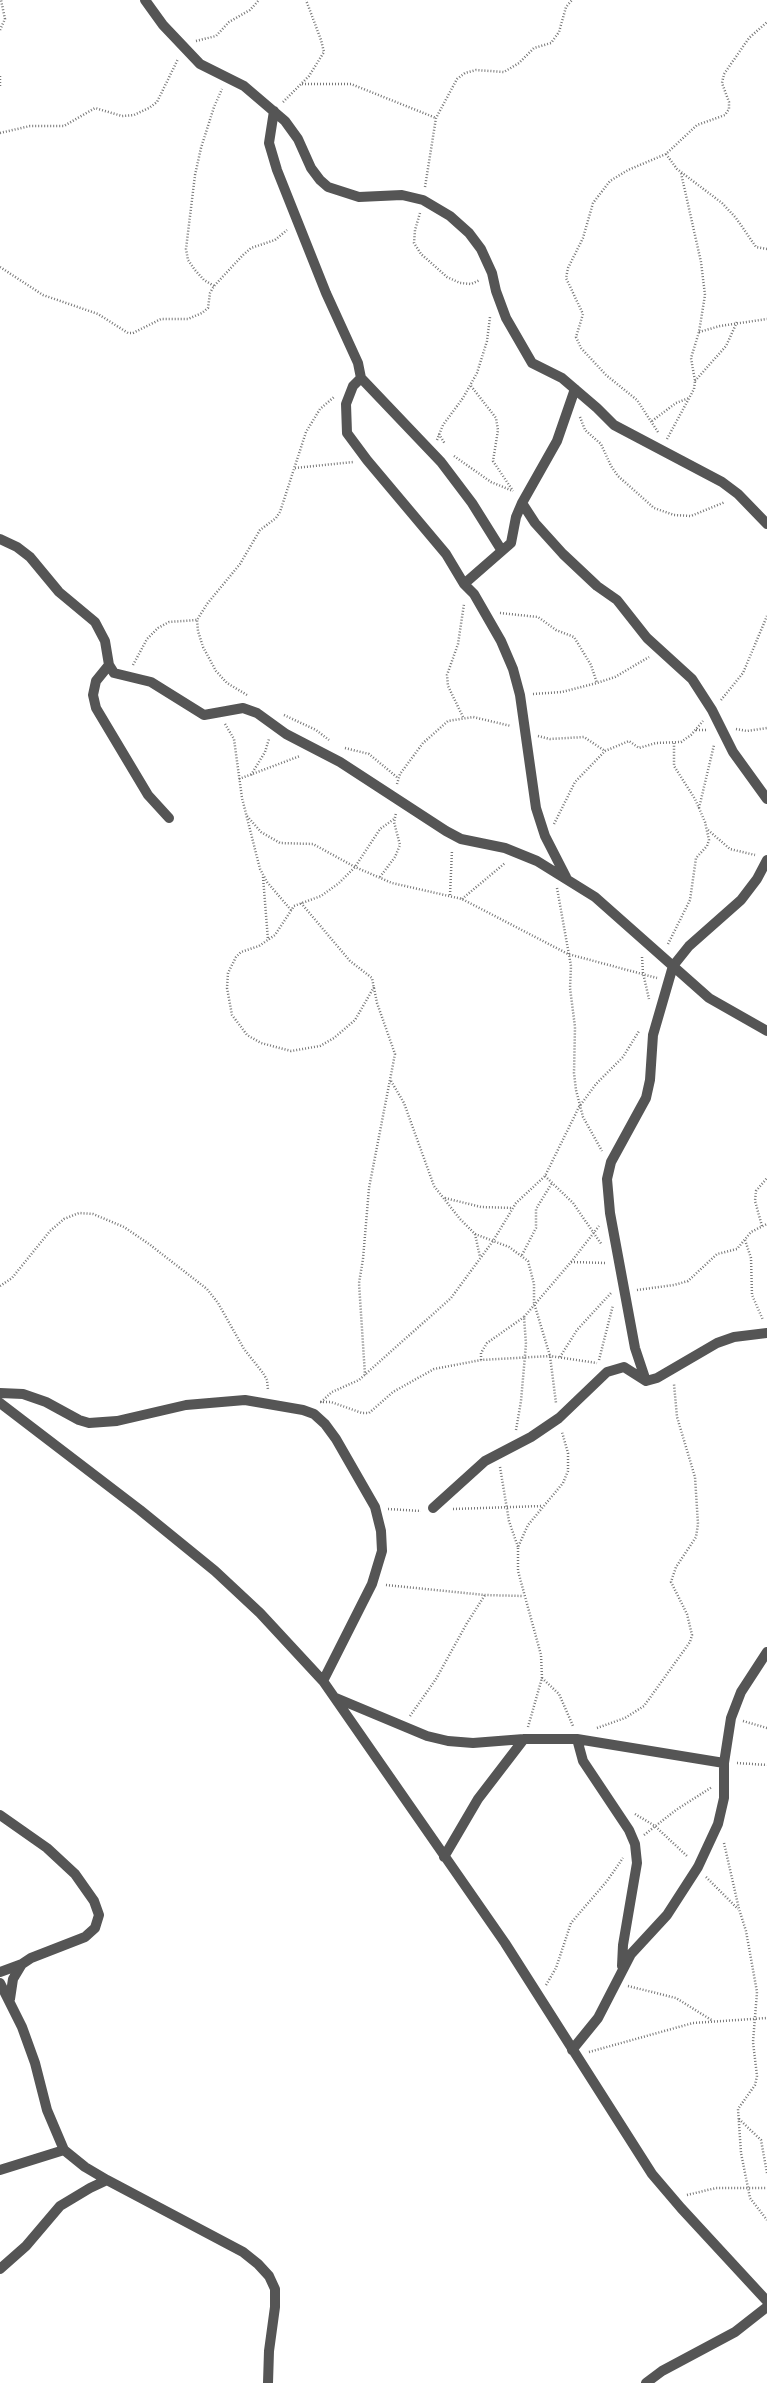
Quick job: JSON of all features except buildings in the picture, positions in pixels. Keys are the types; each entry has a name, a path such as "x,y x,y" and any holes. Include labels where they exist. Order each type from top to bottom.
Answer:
{"street":[{"path":"145,0 163,25 200,64 253,92 274,111 298,139 311,168 320,180 328,187 358,198 402,195 423,200 450,216 469,233 481,249 492,273 496,291 514,333 532,363 537,367 554,373 573,394 597,408 614,425 722,482 738,494 767,524"},
{"path":"274,111 269,143 277,170 326,293 358,362 361,378 441,462 472,502 502,551"},
{"path":"361,378 353,386 346,404 348,433 367,460 446,554 464,584 474,594 501,642 513,670 520,695 526,732 531,783 545,836 567,878"},
{"path":"464,584 511,543 516,517 522,503 557,441 573,394"},
{"path":"522,503 548,538 597,586 616,600 659,650 683,669 712,710 720,727 746,771 767,799"},
{"path":"0,539 17,547 30,557 59,592 95,622 105,640 108,665 114,673 151,682 204,715 243,708 258,713 271,723 340,762 401,803 453,835 471,842 518,852 567,878 620,918 709,998 767,1031"},
{"path":"108,665 96,681 93,695 96,708 148,795 169,818"},
{"path":"646,1381 635,1348 610,1213 607,1179 611,1162 646,1098 650,1080 653,1035 669,981 671,964 741,900 757,879 764,858"},
{"path":"433,1508 485,1461 559,1418 607,1372 624,1367 646,1381 657,1378 728,1339 766,1333"},
{"path":"0,1393 23,1394 39,1399 79,1420 89,1423 117,1421 186,1405 245,1400 265,1402 303,1410 314,1414 333,1434 375,1507 381,1530 382,1551 372,1584 323,1681"},
{"path":"0,1403 140,1510 215,1570 260,1613 323,1681 505,1943 652,2174 673,2199 767,2301"},
{"path":"574,2053 598,2018 622,1968 631,1954 667,1915 698,1867 718,1824 724,1798 724,1763 731,1718 741,1692 767,1652"},
{"path":"336,1698 427,1736 448,1741 473,1742 577,1738 724,1763"},
{"path":"577,1738 583,1761 629,1830 635,1844 637,1863 623,1945 622,1968"},
{"path":"444,1857 478,1799 524,1739"},
{"path":"0,1815 47,1848 75,1874 94,1901 99,1915 96,1928 85,1937 0,1972"},
{"path":"10,1999 13,1979 22,1964"},
{"path":"0,1983 10,1999 35,2063 54,2131 64,2150 85,2167 107,2180 207,2234 226,2242 258,2264 269,2276 275,2289 275,2307 269,2351 268,2383"},
{"path":"0,2170 64,2150"},
{"path":"0,2269 26,2246 60,2206 90,2188 107,2180"},
{"path":"646,2383 662,2371 735,2332 767,2307"}],"path":[{"path":"0,30 5,19 1,0"},
{"path":"0,133 20,128 64,126 95,108 122,116 134,115 157,102 180,44 201,41 216,36 229,22 250,10 259,0"},
{"path":"274,111 309,76 324,52 306,0"},
{"path":"492,273 470,284 460,283 447,277 421,254 414,243 423,200 436,118 450,88 465,73 476,70 504,72 519,62 534,48 551,43 559,32 566,7 572,0"},
{"path":"737,322 726,346 695,381 690,397 665,443 637,400 606,375 581,348 576,337 583,314 582,307 566,278 568,268 583,238 588,215 600,191 610,181 628,170 666,154 697,125 725,115 729,109 729,102 722,83 724,74 749,38 767,22"},
{"path":"0,76 0,87"},
{"path":"214,286 204,280 195,270 188,260 186,250 195,175 201,148 214,107 228,78"},
{"path":"302,84 351,84 436,118"},
{"path":"666,154 681,173 722,203 736,218 756,247 767,248"},
{"path":"681,173 704,280 705,295 699,332 691,358 695,381"},
{"path":"0,267 43,295 98,314 128,333 133,333 162,319 188,319 202,313 208,308 210,293 214,286 251,248 275,240 299,222"},
{"path":"441,462 437,443 439,434 471,385 488,341 496,291"},
{"path":"699,332 737,322 767,319"},
{"path":"471,385 487,404 496,418 498,430 494,461 522,503"},
{"path":"254,699 228,683 216,671 203,647 198,631 197,620 207,604 240,564 260,530 280,512 295,468 300,446 313,418 341,391 353,386"},
{"path":"573,394 585,430 601,444 614,471 634,492 654,508 674,515 691,516 727,501"},
{"path":"652,421 676,402 690,397"},
{"path":"439,434 447,448"},
{"path":"450,452 491,482 514,492"},
{"path":"295,468 367,460"},
{"path":"463,717 448,686 447,675 458,644 464,612 464,584"},
{"path":"483,611 538,617 556,630 574,637 591,665 597,683"},
{"path":"545,836 558,820 575,782 605,751 629,741 639,748 656,743 674,743 686,739 744,673 767,616"},
{"path":"127,677 147,639 158,628 169,622 197,620"},
{"path":"520,695 562,692 597,683 634,667 659,650"},
{"path":"277,711 316,730 332,742"},
{"path":"214,714 225,724 234,739 239,779 263,876 268,940"},
{"path":"374,986 355,1020 320,1046 291,1051 261,1043 247,1035 232,1015 228,1003 228,973 236,957 268,940 282,925 291,910 301,903 321,896 339,884 355,867 380,829 394,820 401,803 398,778 433,731 448,721 463,717 487,720 550,739 584,738 605,751"},
{"path":"250,775 265,752 269,741 271,723"},
{"path":"698,808 720,727 747,731 767,728"},
{"path":"671,964 670,937 687,908 692,887 694,862 707,846 707,829 698,808 674,766 674,743"},
{"path":"339,746 369,754 398,778"},
{"path":"239,779 315,749"},
{"path":"247,816 271,839 288,844 306,842 313,844 355,867 380,877 410,888 462,899 568,954 669,981"},
{"path":"380,877 395,857 400,845 394,820"},
{"path":"707,829 730,849 764,858"},
{"path":"450,896 453,835"},
{"path":"462,899 518,852"},
{"path":"556,872 560,912 571,966 570,997 575,1027 574,1073 580,1107 598,1146 611,1162"},
{"path":"263,876 291,910"},
{"path":"301,903 350,961 372,978 377,1003 394,1054 369,1188 363,1259 358,1284 365,1375"},
{"path":"303,1410 321,1402 332,1392 349,1386 365,1375 452,1298 480,1257 493,1241 513,1208 545,1176 567,1129 596,1084 623,1057 639,1031 658,1015 643,973"},
{"path":"390,1081 404,1103 430,1179 444,1198 475,1234 522,1255 532,1269 534,1303 550,1356 559,1418 568,1453 568,1471 563,1483 528,1525 518,1547"},
{"path":"545,1176 573,1203 594,1232"},
{"path":"762,1226 755,1201 756,1191 767,1178"},
{"path":"522,1255 536,1228 536,1209 552,1183"},
{"path":"444,1198 481,1207 513,1208"},
{"path":"0,1286 12,1278 50,1231 64,1219 79,1213 93,1214 106,1219 149,1244 207,1289 218,1303 244,1349 267,1380 268,1387 265,1402"},
{"path":"481,1360 481,1353 487,1343 524,1317 534,1303 571,1262 610,1213"},
{"path":"624,1291 656,1288 688,1281 717,1254 736,1249 751,1232 767,1224"},
{"path":"475,1234 480,1257"},
{"path":"745,1240 751,1258 752,1295 762,1316 766,1333"},
{"path":"571,1262 595,1264 610,1262"},
{"path":"560,1357 572,1336 587,1317 615,1290 614,1295"},
{"path":"599,1363 614,1300"},
{"path":"524,1317 525,1356 520,1407 512,1446 500,1463 507,1508 518,1547 518,1571 523,1596 541,1655 542,1678 532,1717 524,1739"},
{"path":"321,1402 331,1402 362,1413 369,1413 393,1392 434,1369 481,1360 525,1356 550,1356 599,1363 617,1368"},
{"path":"542,1678 558,1694 577,1738 625,1718 644,1706 690,1642 692,1627 670,1582 676,1567 696,1537 698,1524 694,1470 677,1417 672,1370"},
{"path":"375,1507 403,1511 423,1511 433,1508 507,1508 543,1506"},
{"path":"372,1584 485,1595 523,1596"},
{"path":"403,1726 436,1679 471,1616 485,1595"},
{"path":"731,1718 767,1728"},
{"path":"724,1763 767,1765"},
{"path":"655,1826 725,1779"},
{"path":"628,1810 655,1826 698,1867 714,1886 739,1909"},
{"path":"718,1824 739,1909 746,1931 756,1985 753,2042 757,2079 755,2086 740,2104 740,2153 750,2198 767,2220"},
{"path":"539,1998 556,1968 571,1923 607,1882 635,1844"},
{"path":"616,1983 676,1998 713,2021"},
{"path":"574,2053 693,2023 767,2018"},
{"path":"739,2119 767,2146"},
{"path":"763,2143 767,2173"},
{"path":"673,2199 706,2189 747,2187 767,2188"}]}
